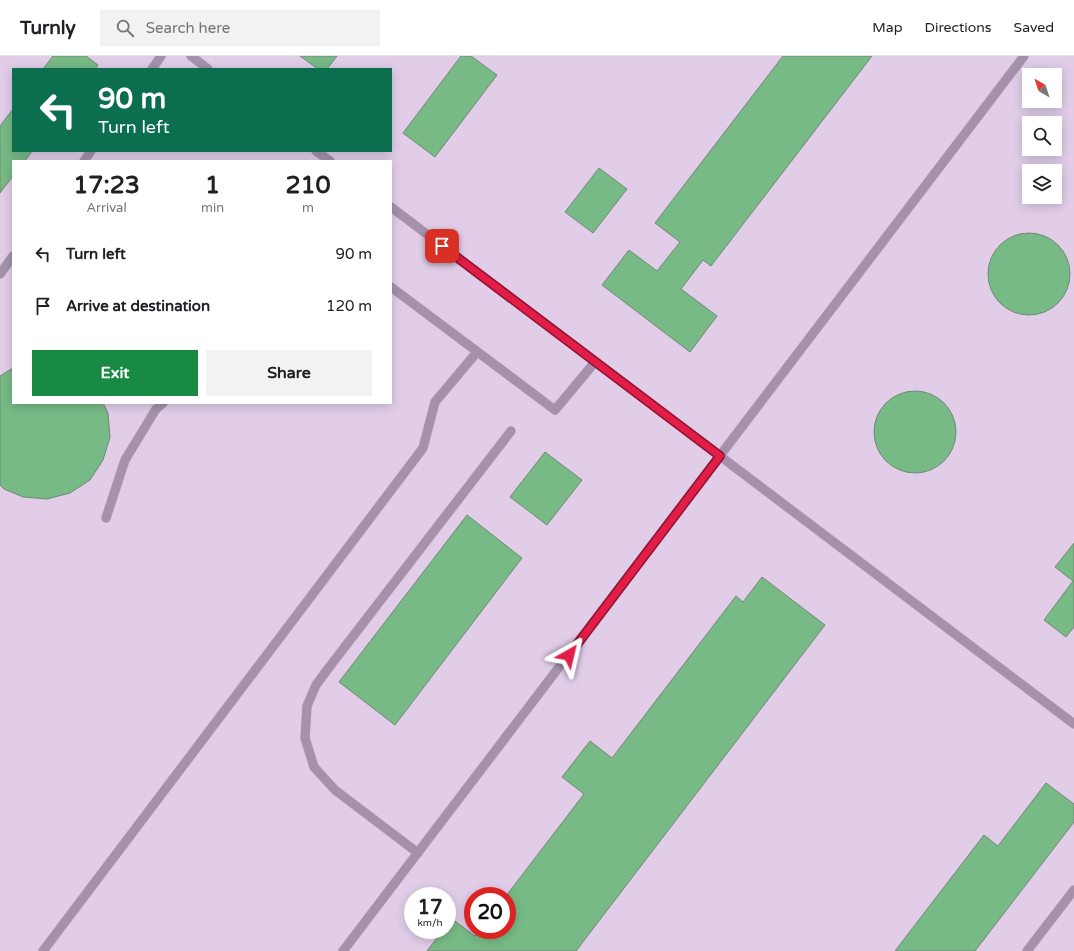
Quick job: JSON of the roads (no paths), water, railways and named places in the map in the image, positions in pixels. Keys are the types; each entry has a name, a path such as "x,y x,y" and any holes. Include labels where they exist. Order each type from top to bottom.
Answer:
{"lane":[{"path":"153,68 161,56"},
{"path":"191,56 207,68"},
{"path":"343,951 1024,56"},
{"path":"317,152 329,160"},
{"path":"392,208 1074,724"},
{"path":"0,274 12,257"},
{"path":"392,288 556,410 595,362"},
{"path":"42,951 423,448 435,402 477,352"},
{"path":"106,518 125,460 156,409 162,404"},
{"path":"418,853 335,790 314,767 306,738 307,706 316,685 327,670 511,431"},
{"path":"1027,951 1074,890"}]}
